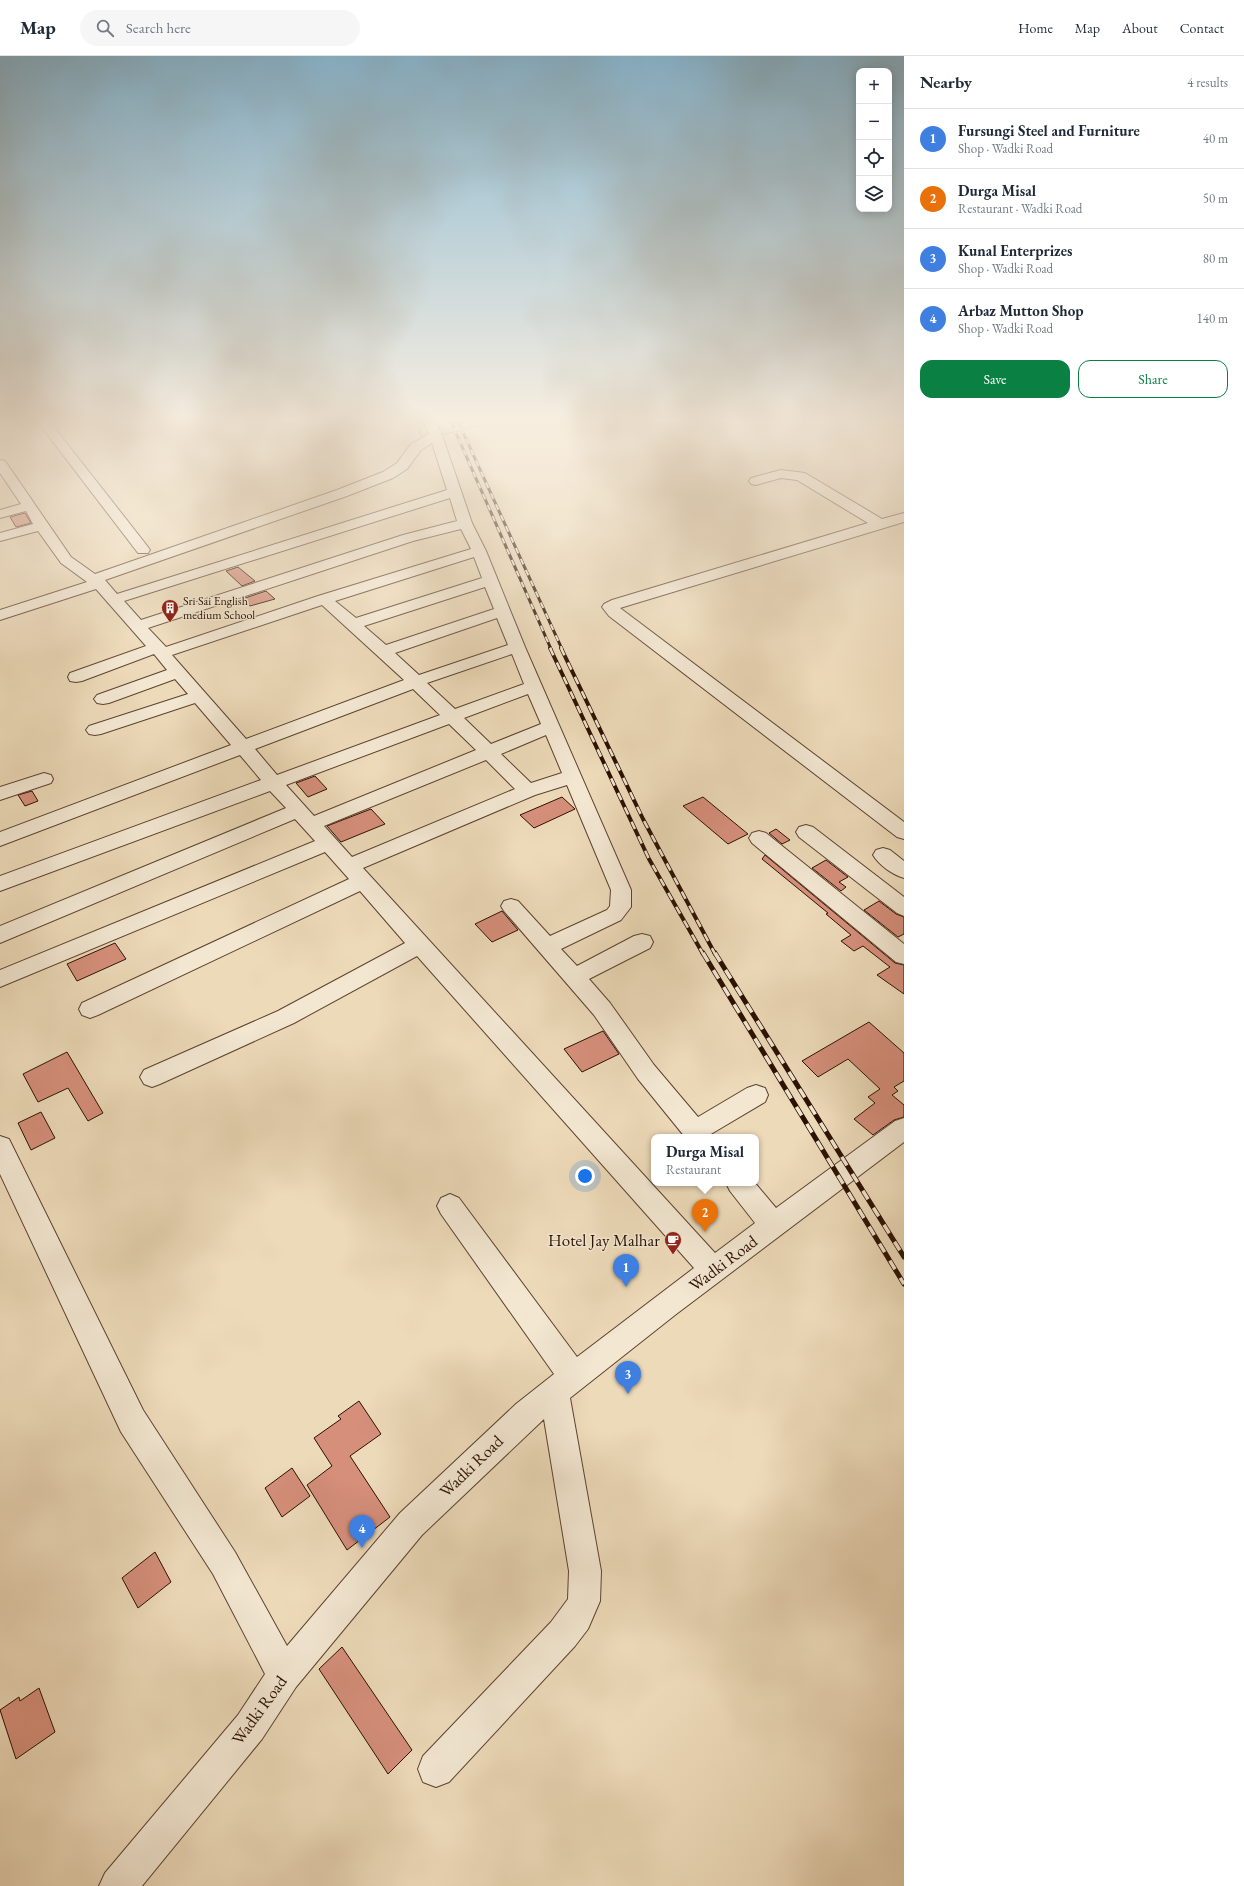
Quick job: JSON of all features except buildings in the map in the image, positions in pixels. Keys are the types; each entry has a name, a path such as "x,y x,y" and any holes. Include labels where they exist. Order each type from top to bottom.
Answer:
{"street":[{"path":"27,502 41,526 66,560 113,600 160,650 274,782 713,1270"},
{"path":"106,502 143,550"},
{"path":"86,577 92,570 107,562 268,511 286,502"},
{"path":"0,615 86,577 313,502"},
{"path":"113,600 422,502"},
{"path":"458,502 465,523 479,551 517,647 622,890 623,898 619,911 614,915 547,946"},
{"path":"855,502 895,522"},
{"path":"0,514 30,506"},
{"path":"895,522 618,603 610,607 621,618 904,832"},
{"path":"138,626 408,538 465,523"},
{"path":"0,537 41,526"},
{"path":"76,677 479,551"},
{"path":"354,624 490,580"},
{"path":"0,600 22,592"},
{"path":"324,599 354,624 452,716 528,791"},
{"path":"383,652 502,611"},
{"path":"0,839 415,682 517,647"},
{"path":"103,698 179,672"},
{"path":"0,884 534,686"},
{"path":"95,730 200,696"},
{"path":"0,935 306,817 488,752 552,726"},
{"path":"90,1008 356,873 528,791 573,776"},
{"path":"0,794 44,779"},
{"path":"806,832 904,908"},
{"path":"759,838 904,956"},
{"path":"0,979 329,843"},
{"path":"883,855 904,872"},
{"path":"511,906 602,1009 646,1072 698,1134 756,1095"},
{"path":"574,977 642,942"},
{"path":"152,1077 286,1017 420,945"},
{"name":"Wadki Road","path":"118,1886 250,1727 284,1675 412,1524 526,1414 713,1270 904,1128"},
{"path":"0,1147 132,1421 224,1563 284,1675"},
{"path":"742,1186 774,1225"},
{"path":"436,1769 563,1634 576,1617 584,1601 585,1571 564,1384 450,1206"}],"railway":[{"path":"487,502 551,649"},
{"path":"495,502 562,649"},
{"path":"550,648 649,859 703,954"},
{"path":"561,648 643,819 715,954"},
{"path":"703,953 904,1284"},
{"path":"715,953 904,1257"}],"place":[{"name":"Sri Sai English medium School","path":"170,623"},
{"name":"Durga Misal","path":"705,1232"},
{"name":"Hotel Jay Malhar","path":"673,1255"},
{"name":"Fursungi Steel and Furniture","path":"626,1287"},
{"name":"Kunal Enterprizes","path":"628,1394"},
{"name":"Arbaz Mutton Shop","path":"362,1548"}]}
